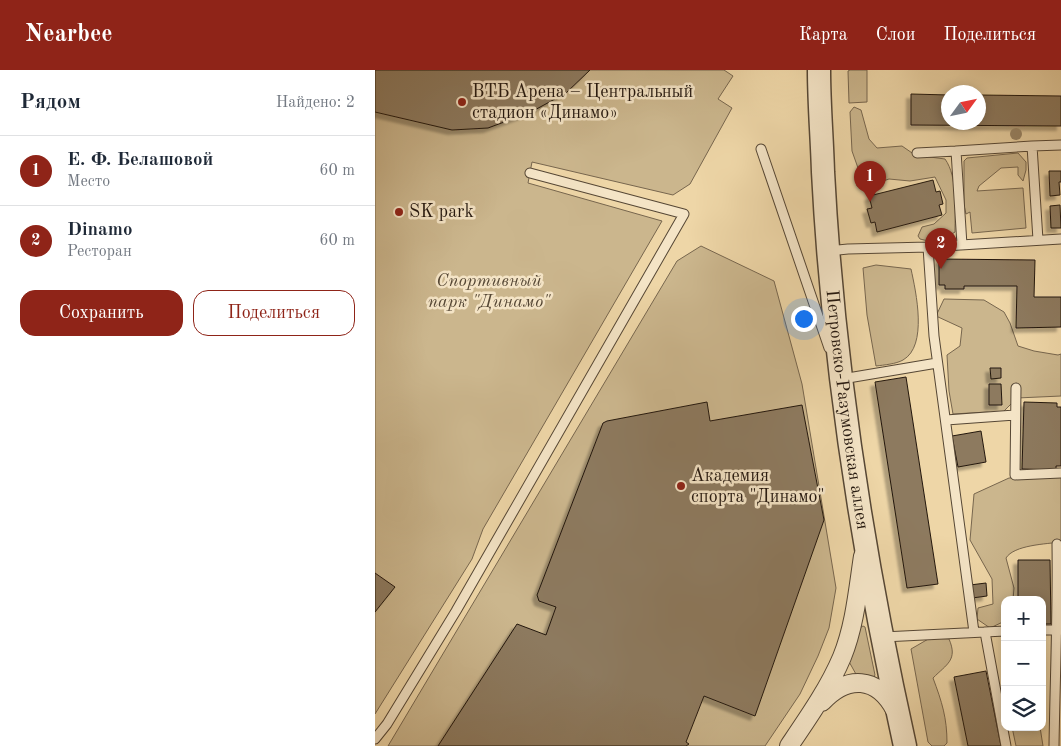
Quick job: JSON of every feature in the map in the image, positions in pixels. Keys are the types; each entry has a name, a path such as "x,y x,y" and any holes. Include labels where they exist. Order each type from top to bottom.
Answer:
{"street":[{"name":"Петровско-Разумовская аллея","path":"819,70 827,251 840,379 865,545 905,746"},
{"path":"789,746 837,668 850,632 865,545"},
{"path":"811,713 831,692 847,684 855,683 874,686 883,692 897,713"}],"lane":[{"path":"917,153 1061,145"},
{"path":"1032,146 1038,240"},
{"path":"761,149 805,284 840,379 937,363"},
{"path":"956,151 962,245"},
{"path":"375,739 387,724 455,611 684,214 530,173"},
{"path":"827,251 1061,239"},
{"path":"928,247 937,363 974,632"},
{"path":"1015,388 1015,474 1061,474"},
{"path":"946,420 1015,416"},
{"path":"1056,740 1055,640 1059,630 1057,544"},
{"path":"1046,630 1059,630"},
{"path":"883,637 1001,631"},
{"path":"985,632 1006,746"}],"green space":[{"name":"Спортивный парк \"Динамо\"","path":"375,70 724,70 733,76 718,99 732,108 690,184 673,195 532,162 528,183 662,221 483,529 472,559 375,714"},
{"path":"867,70 867,102 849,103 848,71"},
{"path":"854,107 861,110 869,139 877,148 902,146 915,155 945,159 954,184 955,232 943,239 934,241 920,239 918,236 922,227 934,224 946,213 946,200 935,177 910,181 889,179 865,187 857,186 858,168 852,151 850,112"},
{"path":"1018,153 1026,162 1023,181 1018,175 1018,167 1001,168 979,186 977,191 1023,188 1026,228 972,233 970,212 966,214 964,205 964,161 967,158"},
{"name":"Академия спорта \"Динамо\"","path":"701,246 774,281 802,384 836,588 829,628 800,694 765,746 388,746 677,261"},
{"path":"876,265 911,269 917,304 918,331 911,353 903,360 876,366 867,315 863,268"},
{"path":"944,299 984,300 1004,312 1018,346 1034,351 1061,354 1061,396 1017,398 1001,414 987,412 953,414 949,391 947,355 960,346 962,328 936,316"},
{"path":"1061,476 1061,542 1016,550 1006,558 1014,588 1013,596 1001,596 1001,623 990,628 977,619 978,608 993,604 992,579 970,540 974,494 1009,478"},
{"path":"863,626 865,627 875,675 873,678 857,676 847,658"},
{"path":"930,638 949,639 952,652 950,661 933,678 945,718 947,743 944,746 932,746 928,742 911,649"},
{"path":"1013,731 1041,731 1043,746 1016,746"}],"building":[{"name":"ВТБ Арена – Центральный стадион «Динамо»","path":"375,70 590,70 566,93 531,112 488,128 452,130 375,112"},
{"path":"911,94 941,95 941,125 911,125"},
{"path":"986,95 1061,96 1061,126 986,126"},
{"path":"1049,171 1061,171 1061,182 1059,182 1060,195 1050,196"},
{"path":"933,180 936,192 940,191 943,204 939,205 942,215 877,232 875,222 871,223 867,209 872,208 869,196"},
{"path":"1060,205 1061,228 1051,228 1050,206"},
{"path":"939,259 1035,260 1034,297 1061,297 1061,327 1016,328 1017,286 964,286 964,289 945,289 945,285 939,285"},
{"path":"990,368 1001,368 1001,378 991,379"},
{"path":"906,377 938,584 907,588 875,382"},
{"path":"989,384 1001,384 1002,405 989,405"},
{"name":"Академия спорта \"Динамо\"","path":"707,402 710,421 802,405 824,520 755,716 704,696 686,742 689,744 686,746 438,746 517,624 546,635 556,607 539,601 537,595 603,423"},
{"path":"1024,402 1057,403 1057,407 1061,407 1061,466 1056,466 1056,470 1022,469"},
{"path":"981,431 986,462 958,467 952,436"},
{"path":"1018,560 1050,560 1051,624 1046,624 1046,596 1018,596"},
{"path":"375,573 395,587 375,612"},
{"path":"986,583 987,596 972,598 970,585"},
{"path":"986,671 1001,746 968,746 954,677"}],"place":[{"name":"ВТБ Арена – Центральный стадион «Динамо»","path":"462,102"},
{"name":"Е. Ф. Белашовой","path":"870,202"},
{"name":"SK park","path":"399,212"},
{"name":"Dinamo","path":"941,269"},
{"name":"Академия спорта \"Динамо\"","path":"681,486"}]}
